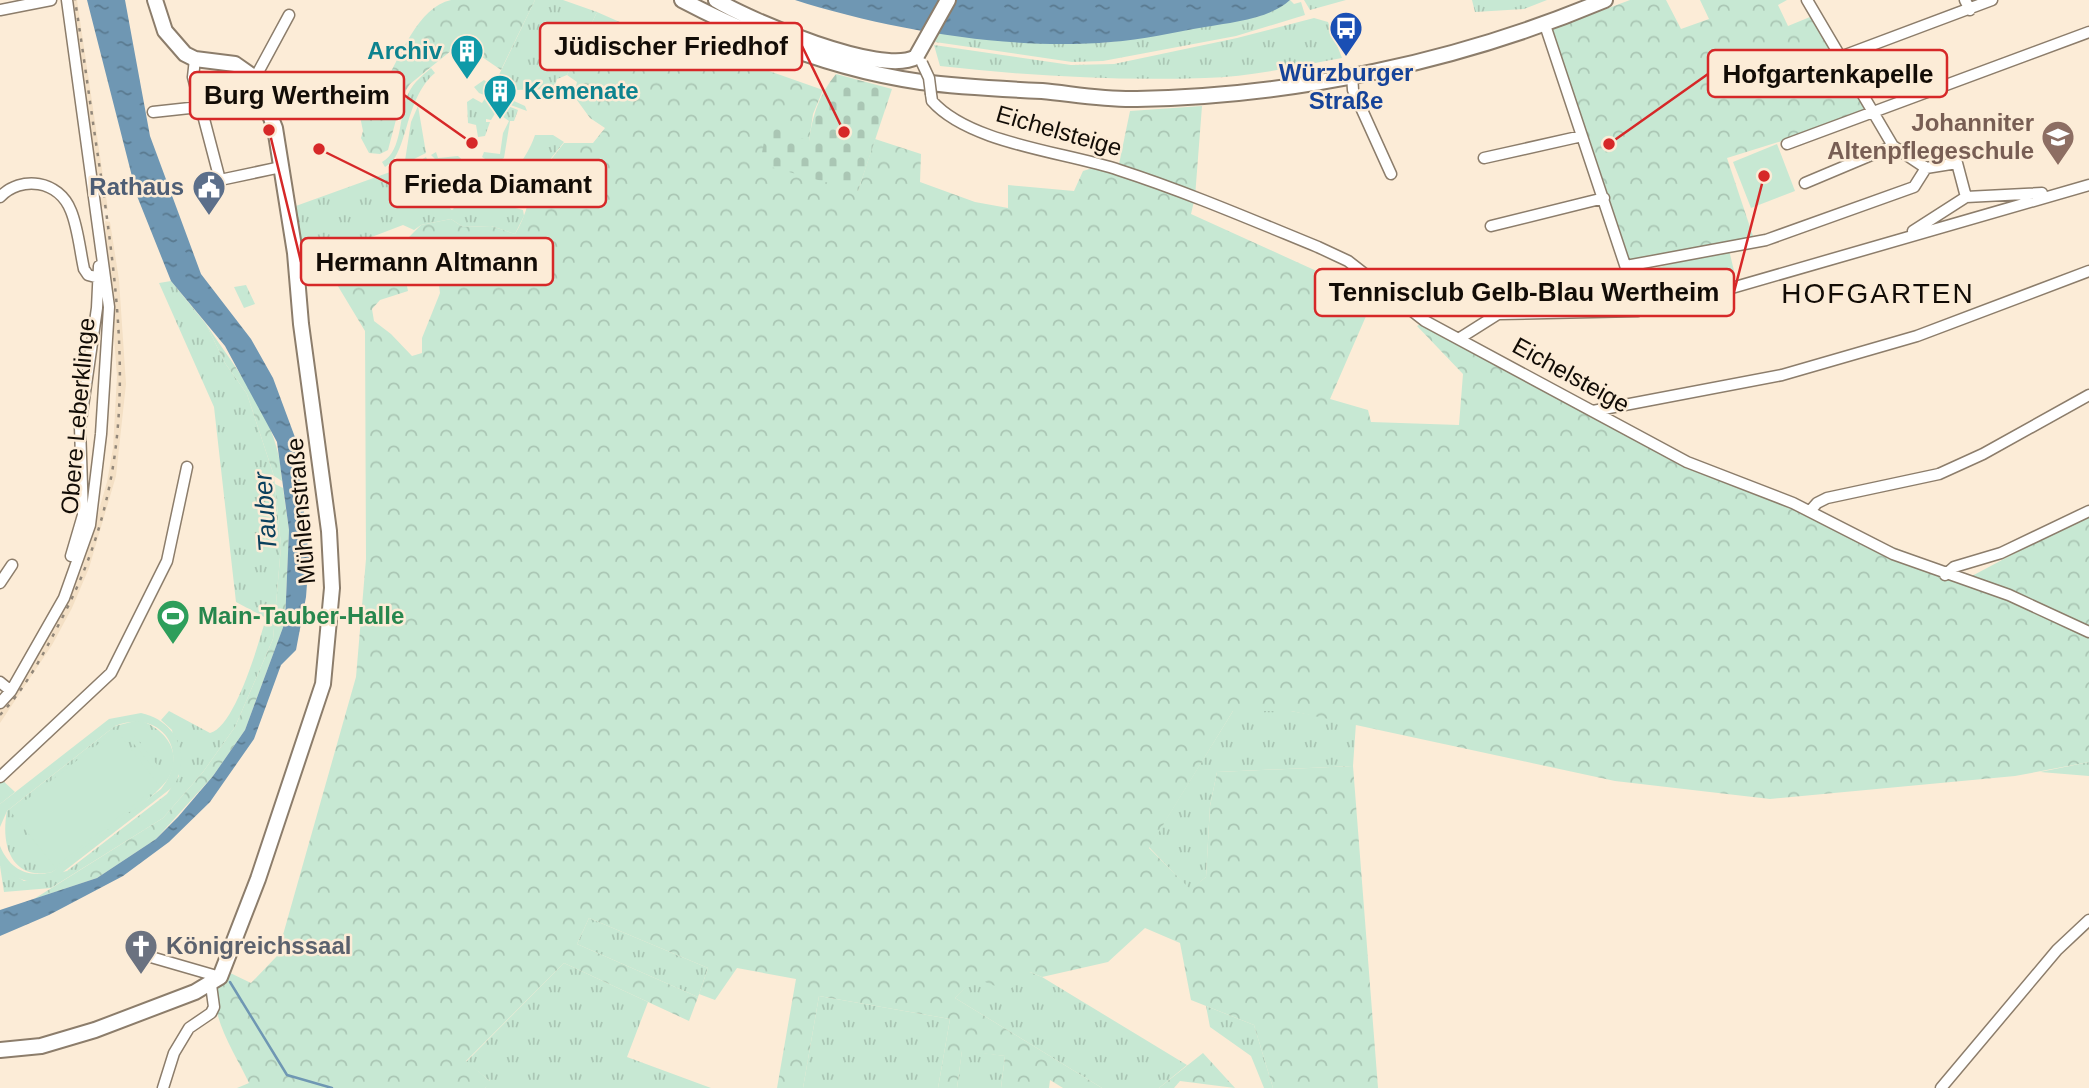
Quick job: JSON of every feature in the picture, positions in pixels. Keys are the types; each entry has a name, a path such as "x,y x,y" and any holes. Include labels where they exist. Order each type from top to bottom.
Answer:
{"main road":[{"path":"155,0 165,31 176,46 195,59 236,64 255,78"},
{"path":"682,0 756,36 814,56 893,76 945,84 1136,99 1269,89 1352,75 1426,59 1605,0"},
{"path":"716,0 768,26 841,50 896,63 919,57 948,0"},
{"name":"Mühlenstraße","path":"215,981 317,706 330,635 332,587 327,519 281,167 271,114 255,78"},
{"path":"0,1050 54,1043 215,981"}],"street":[{"path":"0,10 51,0"},
{"path":"67,0 97,211 93,217 99,278 80,427 83,515 71,558 70,575"},
{"path":"1807,0 1893,146 1926,168 1956,163 1966,197"},
{"path":"1840,57 1968,5 1992,0"},
{"path":"255,78 289,15"},
{"path":"1544,22 1630,280"},
{"path":"1787,144 1874,114 2089,32"},
{"name":"Eichelsteige","path":"919,57 929,78 932,101 951,119 974,129 1064,157 1118,169 1318,247 1348,261 1425,321 1687,462 1810,511 1894,554 1945,575 2009,595 2089,632"},
{"path":"195,59 192,77 220,180 281,167"},
{"path":"1352,75 1353,90 1391,174"},
{"path":"153,111 199,107"},
{"path":"1484,158 1582,136"},
{"path":"1805,183 1893,146"},
{"path":"1626,266 1766,240 1914,187 1926,168"},
{"path":"0,197 16,184 29,182 45,186 63,197 71,210 84,269 88,275 99,278"},
{"path":"1460,338 1498,314 1638,311 1704,296 2057,192 2089,185"},
{"path":"1904,238 1966,197 2057,192"},
{"path":"1491,226 1604,198"},
{"name":"Obere Leberklinge","path":"0,704 11,691 64,598 90,524 101,433 109,307 97,211"},
{"path":"1592,411 1783,374 1917,336 2089,271"},
{"path":"1810,511 1817,503 1827,498 1939,474 1983,454 2089,395"},
{"path":"0,777 111,673 167,561 187,467"},
{"path":"1945,575 1951,568 2012,549 2089,511"},
{"path":"0,583 12,565"},
{"path":"0,682 11,691"},
{"path":"1941,1088 2057,950 2089,920"},
{"path":"137,953 215,981 214,1007 211,1013 189,1028 174,1053 163,1088"}],"shaded area":[{"path":"72,0 77,0 108,210 102,206 100,197"},
{"path":"105,221 110,222 119,280 126,384 116,476 89,568 72,608 52,645 0,723 0,709 44,644 82,569 107,482 113,448 117,376"}],"green space":[{"path":"451,0 535,0 501,70 472,50 454,44 452,50 410,84 402,97 388,150 380,154 369,153 361,138 363,131 357,102 368,79 385,83 420,22 429,12"},
{"path":"535,0 563,0 597,12 567,75 557,79 554,89 514,90 496,81"},
{"path":"1290,0 1294,4 1301,2 1305,15 1236,36 1103,61 1072,62 935,42 940,32 1061,44 1111,42 1260,16"},
{"path":"1304,0 1346,0 1310,10"},
{"path":"1472,0 1547,0 1524,9 1475,12"},
{"path":"1630,0 1666,0 1681,29 1709,19 1700,0 1787,0 1778,5 1788,26 1810,17 1869,114 1727,158 1755,242 1626,266 1550,30"},
{"path":"597,12 647,34 712,51 823,90 813,114 809,141 858,191 875,139 921,154 920,182 975,202 1008,208 1008,185 1074,191 1083,171 1102,165 1118,169 1130,111 1202,106 1195,197 1191,214 1332,278 1380,284 1330,399 1368,410 1371,422 1459,425 1463,374 1417,326 1425,321 1646,441 1803,502 1873,539 1970,577 2089,514 2089,762 2015,776 1770,799 1615,781 1291,711 1233,711 1149,848 1190,889 1206,877 1210,806 1217,772 1353,766 1378,1088 1273,1088 1254,1025 1191,1000 1180,943 1145,928 1108,962 1042,977 1030,972 1008,991 975,978 955,998 1102,1088 1063,1088 1050,1080 1049,1088 1001,1088 1005,1056 962,1051 957,1088 938,1088 950,1019 819,996 803,1088 777,1088 796,979 737,968 715,1000 699,994 708,968 589,918 577,944 698,997 689,1021 564,963 466,1061 491,1082 485,1088 237,1088 249,1083 228,1042 217,1012 217,983 224,970 251,983 277,956 356,677 366,559 365,331 330,273 328,255 347,252 356,243 397,240 408,291 380,300 372,309 374,321 412,356 422,353 422,338 440,293 437,270 442,243 411,242 409,237 421,225 451,219 463,227 491,226 515,234 533,190 531,185 564,143 593,143 605,128 590,118 574,96 577,82 567,75"},
{"path":"1314,18 1328,22 1342,58 1239,76 1139,79 1006,73 940,66 934,45 1071,65 1114,64 1237,38"},
{"path":"431,68 435,73 417,97 398,151 393,161 385,167 382,162 394,149 409,92"},
{"path":"836,74 892,89 858,191 760,164 767,125 809,141 818,105"},
{"path":"484,80 492,86 490,90 525,106 527,111 479,93 474,87"},
{"path":"486,97 518,110 514,121 510,121 504,158 493,164 482,157 484,152 500,154 503,133 509,121 496,112 491,120 486,119 486,122 490,122 485,136 478,137 476,125 468,123 467,102 473,98 482,103"},
{"path":"418,106 426,153 406,163 409,167 426,157 431,168 439,172 441,180 451,176 471,184 452,175 464,173 485,186 494,184 502,181 516,168 528,152 535,135 553,135 564,142 530,185 518,172 503,189 505,201 498,208 512,207 523,210 524,216 515,234 491,226 463,227 451,219 421,225 414,230 403,225 356,243 347,252 328,255 299,246 293,207 404,167 411,122","holes":["502,190 492,206 457,205 452,210 445,204 491,203"]},
{"path":"1777,144 1795,191 1751,208 1733,162"},
{"path":"436,152 438,158 458,156 468,165 439,163 431,155"},
{"path":"1729,250 1735,275 1649,295 1643,271"},
{"path":"171,281 206,324 225,363 247,394 274,476 281,546 273,639 235,727 203,772 163,818 51,888 4,892 0,866 24,881 67,871 167,794 179,776 172,730 161,720 169,711 210,733 219,727 228,716 245,682 266,618 236,602 214,407 159,283"},
{"path":"246,285 255,304 244,308 234,287"},
{"path":"206,324 244,379 266,418 274,438 282,481 274,476 247,394 225,363"},
{"path":"275,484 283,488 289,530 285,622 245,730 213,776 156,839 97,878 34,899 163,818 203,772 235,727 273,639 281,546"},
{"path":"1233,711 1291,711 1356,723 1353,766 1217,772 1210,806 1206,877 1190,890 1149,847"},
{"path":"141,713 164,723 177,741 181,751 181,763 174,786 54,879 39,882 25,880 0,866 0,846 9,861 21,870 35,874 52,872 161,789 170,775 172,748 158,728 146,723 131,722 115,726 7,811 0,827 0,804 109,719"},
{"path":"139,720 163,735 172,750 173,767 162,786 115,827 52,872 28,871 19,866 8,848 5,824 7,811 115,726"},
{"path":"116,730 159,785 55,867 11,812"},
{"path":"134,735 158,766 154,769 130,739"},
{"path":"2089,762 2089,776 2040,772"},
{"path":"0,778 15,792 0,804"},
{"path":"589,918 708,968 698,997 577,944"},
{"path":"564,963 648,1002 627,1057 711,1088 485,1088 490,1081 466,1062"},
{"path":"1030,972 1187,1065 1159,1088 1102,1088 955,998 974,978"},
{"path":"819,996 950,1019 938,1088 803,1088"},
{"path":"1206,1006 1254,1025 1273,1088 1264,1088 1251,1056 1210,1027"},
{"path":"962,1050 1005,1056 1001,1088 957,1088"},
{"path":"1203,1053 1235,1088 1180,1081 1174,1088 1159,1088"}],"water":[{"path":"87,0 125,0 150,136 201,274 251,339 273,378 296,440 309,557 306,597 296,650 281,665 254,739 210,802 169,842 123,876 49,915 0,936 0,910 97,878 156,839 178,817 213,776 245,730 285,622 289,530 277,442 225,346 171,281 137,196"},
{"path":"795,0 1290,0 1272,12 1239,21 1134,40 1073,44 993,41 952,36 870,20"}],"waterway":[{"path":"230,982 287,1075 332,1088"}],"railway":[{"path":"0,715 18,694 40,659 85,568 103,515 114,462 119,410 117,303 75,0"}],"place":[{"name":"Würzburger Straße","path":"1346,58"},
{"name":"Archiv","path":"467,81"},
{"name":"Kemenate","path":"500,121"},
{"name":"Hermann Altmann","path":"269,130"},
{"name":"Jüdischer Friedhof","path":"844,132"},
{"name":"Burg Wertheim","path":"472,143"},
{"name":"Hofgartenkapelle","path":"1609,144"},
{"name":"Frieda Diamant","path":"319,149"},
{"name":"Johanniter Altenpflegeschule","path":"2058,167"},
{"name":"Tennisclub Gelb-Blau Wertheim","path":"1764,176"},
{"name":"Rathaus","path":"209,217"},
{"name":"Main-Tauber-Halle","path":"173,646"},
{"name":"Königreichssaal","path":"141,976"}],"district":[{"name":"HOFGARTEN","path":"1878,293"}],"water label":[{"name":"Tauber","path":"265,512"}]}
